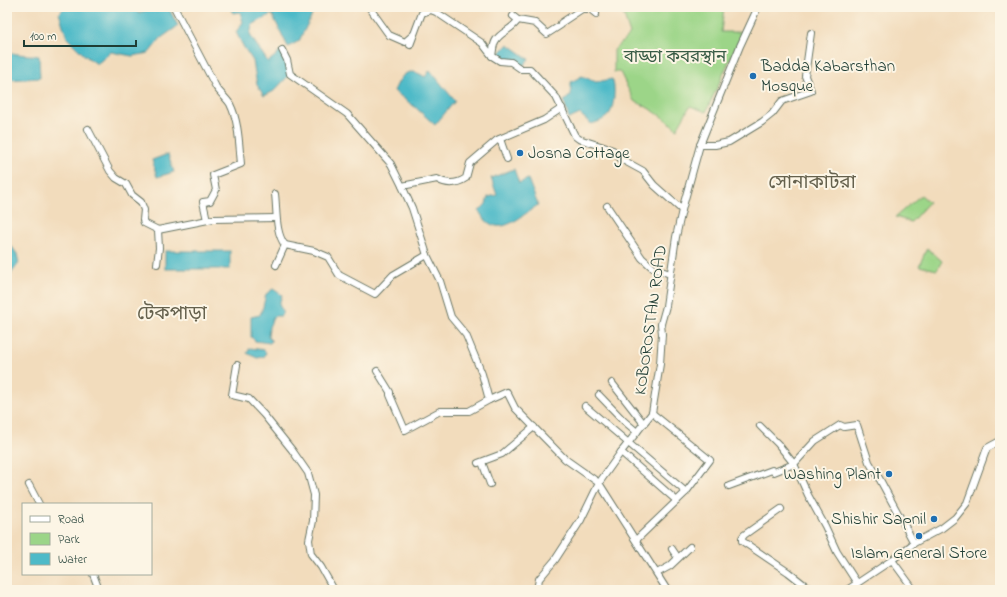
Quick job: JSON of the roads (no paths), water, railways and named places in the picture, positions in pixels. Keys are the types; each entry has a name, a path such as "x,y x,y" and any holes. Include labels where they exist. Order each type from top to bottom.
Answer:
{"street":[{"path":"174,7 216,87 223,97 230,102 236,120 241,164 213,175 216,190 210,201 202,202 206,220"},
{"path":"369,7 389,35 405,42 414,34"},
{"name":"KOBOROSTAN ROAD","path":"537,590 539,580 555,560 578,525 591,503 599,483 652,413 660,364 662,334 661,324 666,306 676,237 682,210 700,145 740,46 758,7"},
{"path":"492,56 495,40 503,33 514,27 516,18 535,23 547,34 553,32 581,8 590,9 596,14"},
{"path":"410,44 422,13 431,10 482,44 492,56 500,61 511,62 521,69 530,69 556,97 575,136 578,139 613,150 621,159 643,170 654,185 682,210"},
{"path":"700,145 715,145 729,142 762,122 772,114 782,101 811,91 805,76 811,33"},
{"path":"282,50 287,60 290,74 347,114 391,164 412,208 427,255 440,281 451,317 466,335 472,348 482,374 489,400"},
{"path":"402,186 437,179 443,183 459,183 466,178 470,163 500,139 544,120 562,108"},
{"path":"88,129 110,171 116,178 126,184 132,195 141,202 144,210 144,223 158,230 206,220 276,218"},
{"path":"500,139 507,159"},
{"path":"275,194 276,218 280,239 285,245 314,251 328,256 339,275 375,294 393,275 427,255"},
{"path":"607,206 642,258 653,268 670,274"},
{"path":"157,264 159,248 158,230"},
{"path":"276,266 285,245"},
{"path":"237,365 232,395 248,399 264,415 308,472 314,495 313,521 310,540 311,554 323,570 334,590"},
{"path":"377,371 390,392 405,430 440,411 469,411 508,392 515,408 565,459 599,483 657,572 667,590"},
{"path":"612,383 644,424"},
{"path":"599,395 637,432"},
{"path":"585,406 686,492"},
{"path":"636,540 686,492 710,460 652,413"},
{"path":"729,486 772,470 774,472 794,464 815,441 840,425 844,427 857,425 869,462 914,543"},
{"path":"760,426 778,444 794,464 837,552 857,583"},
{"path":"490,484 480,463 502,454 534,427"},
{"path":"847,590 892,560 914,543 942,528 955,518 967,503 987,448 1000,441"},
{"path":"621,452 677,501"},
{"path":"29,485 38,503"},
{"path":"781,508 744,535 742,541 812,590"},
{"path":"657,572 670,566 690,547"},
{"path":"672,549 678,558"},
{"path":"892,560 914,590"},
{"path":"93,575 99,590"}],"water":[{"path":"65,7 130,7 139,13 155,7 168,7 178,26 161,38 149,53 132,56 111,52 97,64 84,55 67,38 59,13"},
{"path":"229,7 318,7 315,9 299,41 288,47 272,14 252,25 250,35 268,62 282,50 290,74 274,91 264,96 257,85 253,61 236,32 243,22 240,12 233,13"},
{"path":"508,44 529,59 522,67 499,54"},
{"path":"7,53 39,56 40,78 7,80"},
{"path":"430,70 455,101 435,125 394,91 403,75 406,73 415,72 425,77"},
{"path":"582,76 596,82 612,79 614,86 613,106 610,113 604,119 591,124 580,114 569,119 564,101 571,95 571,82"},
{"path":"168,154 174,172 157,177 152,160"},
{"path":"514,169 519,183 528,179 538,205 515,221 500,226 493,225 486,220 479,211 486,204 488,197 497,195 491,178"},
{"path":"10,244 17,254 19,263 7,279 7,245"},
{"path":"165,251 230,251 230,269 165,269"},
{"path":"273,289 282,295 279,305 283,311 281,316 274,316 269,327 268,337 272,341 270,343 255,341 251,337 251,317 260,315 266,294"},
{"path":"250,348 264,350 266,352 264,357 257,358 247,353"}],"place":[{"name":"Badda Kabarsthan Mosque","path":"753,76"},
{"name":"Josna Cottage","path":"520,153"},
{"name":"Washing Plant","path":"889,474"},
{"name":"Shishir Sapnil","path":"934,519"},
{"name":"Islam General Store","path":"919,536"}],"district":[{"name":"সোনাকাটরা","path":"812,183"},
{"name":"টেকপাড়া","path":"172,314"}],"park label":[{"name":"বাড্ডা কবরস্থান","path":"675,57"}]}
